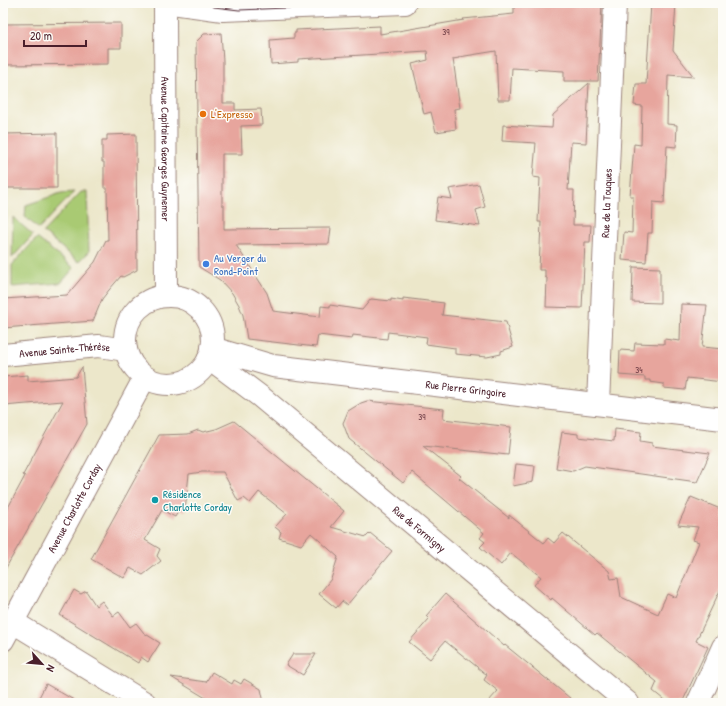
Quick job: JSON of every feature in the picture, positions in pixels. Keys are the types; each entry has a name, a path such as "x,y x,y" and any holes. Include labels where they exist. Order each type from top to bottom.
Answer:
{"street":[{"name":"Avenue Capitaine Georges Guynemer","path":"165,3 166,296"},
{"path":"172,3 223,10 405,3"},
{"name":"Rue de la Touques","path":"598,404 615,3"},
{"path":"166,296 174,296 185,299 196,305 204,313 210,324 213,336 210,353 203,367 187,380 167,384 156,382 137,371 130,361 126,350 125,338 127,326 132,315 140,306 150,300 166,296"},
{"name":"Avenue Sainte-Thérèse","path":"3,355 99,346 126,350"},
{"name":"Rue Pierre Gringoire","path":"210,353 273,366 723,419"},
{"name":"Rue de Formigny","path":"210,353 628,703"},
{"path":"261,397 256,386 258,378 268,366 273,366"},
{"name":"Avenue Charlotte Corday","path":"8,631 145,377"},
{"path":"8,631 145,703"},
{"path":"698,703 723,647"}],"green space":[{"path":"74,192 39,229 25,217 26,205 61,193"},
{"path":"81,192 87,192 89,252 79,262 43,232"},
{"path":"13,217 33,235 12,258"},
{"path":"37,238 74,268 61,283 12,287 12,265"}],"building":[{"path":"514,3 602,3 598,81 564,81 564,71 512,68 510,100 498,100 496,51 459,57 453,59 460,108 454,109 456,129 436,132 431,112 424,114 412,64 428,60 427,51 298,59 298,62 271,64 270,40 294,38 294,33 296,33 296,30 380,26 380,34 464,20 463,19 514,14"},
{"path":"651,3 676,3 673,50 694,77 668,75 667,124 677,125 676,147 667,146 664,203 653,202 652,233 648,233 646,262 622,260 624,232 632,233 633,196 630,196 634,144 641,145 642,106 634,105 636,84 646,84"},
{"path":"121,23 121,48 108,48 108,64 3,65 3,24"},
{"path":"221,33 223,103 235,103 235,110 261,109 262,125 241,126 242,154 222,154 222,205 224,205 224,229 331,228 329,244 236,245 267,293 273,311 320,317 321,306 330,307 330,305 362,310 371,299 391,301 391,299 403,301 403,298 444,303 442,315 506,322 513,347 501,351 501,354 487,357 455,354 455,348 426,344 427,337 388,332 387,339 353,335 352,339 318,335 316,347 247,339 243,315 232,293 220,280 199,267 196,42 204,34"},
{"path":"589,83 586,143 571,142 568,190 574,190 573,225 591,225 590,242 585,242 582,308 546,307 547,278 545,277 545,270 539,270 541,222 538,222 540,178 533,177 536,143 502,141 503,125 552,128 553,115"},
{"path":"57,133 57,188 3,188 3,134"},
{"path":"136,134 137,270 123,277 121,276 102,299 93,321 3,328 3,299 67,295 95,262 106,240 108,240 107,188 104,188 102,140 107,140 107,135"},
{"path":"479,184 485,207 476,210 480,226 435,220 438,197 452,199 449,189"},
{"path":"633,267 660,268 660,303 632,302"},
{"path":"681,304 707,305 702,347 723,349 723,382 687,378 685,390 664,388 664,384 650,382 650,380 645,380 645,377 619,375 620,350 634,351 635,343 664,344 664,339 680,341"},
{"path":"82,367 87,424 3,573 3,517 25,476 23,475 63,401 3,406 3,377 28,375 28,381 76,377"},
{"path":"367,401 444,409 443,419 511,427 508,455 423,446 461,476 459,478 509,518 509,515 544,543 548,538 554,543 563,533 609,571 611,579 618,578 621,597 658,614 667,594 676,598 699,542 693,540 698,527 678,525 691,497 723,510 723,584 696,641 708,647 682,703 668,703 653,691 657,682 597,633 595,635 552,598 551,600 534,585 541,577 511,553 501,565 480,547 485,542 480,538 484,533 412,472 403,483 349,439 343,423 348,411"},
{"name":"Résidence Charlotte Corday","path":"234,421 344,511 331,527 366,537 370,533 392,551 347,605 342,601 336,608 319,594 331,579 338,557 311,533 301,545 279,538 281,532 275,527 287,514 259,492 250,503 244,498 238,501 223,472 202,472 189,474 185,511 179,510 175,517 162,510 145,540 160,549 157,556 161,561 143,575 130,568 124,578 91,559 159,435 188,434 198,430 203,432 216,429"},
{"path":"615,429 641,432 640,441 652,443 652,446 710,453 697,482 585,466 573,471 556,468 562,432 578,434 578,437 614,441"},
{"path":"516,464 535,466 533,482 513,486"},
{"path":"74,590 81,594 86,591 96,606 102,601 113,616 119,612 130,627 136,623 144,633 160,643 148,662 141,657 138,663 60,615"},
{"path":"445,594 504,646 505,645 576,703 487,703 498,691 484,680 487,675 445,641 430,659 409,642 429,619 426,616"},
{"path":"293,654 316,654 303,675 286,665"},
{"path":"212,672 232,684 234,680 241,684 244,679 261,689 264,703 214,703 171,677 206,682"},
{"path":"46,684 79,703 36,703"}],"tram line":[{"path":"206,3 214,7 239,10 406,3"}],"place":[{"name":"L'Expresso","path":"203,114"},
{"name":"Au Verger du Rond-Point","path":"206,264"},
{"name":"Résidence Charlotte Corday","path":"155,500"}]}
